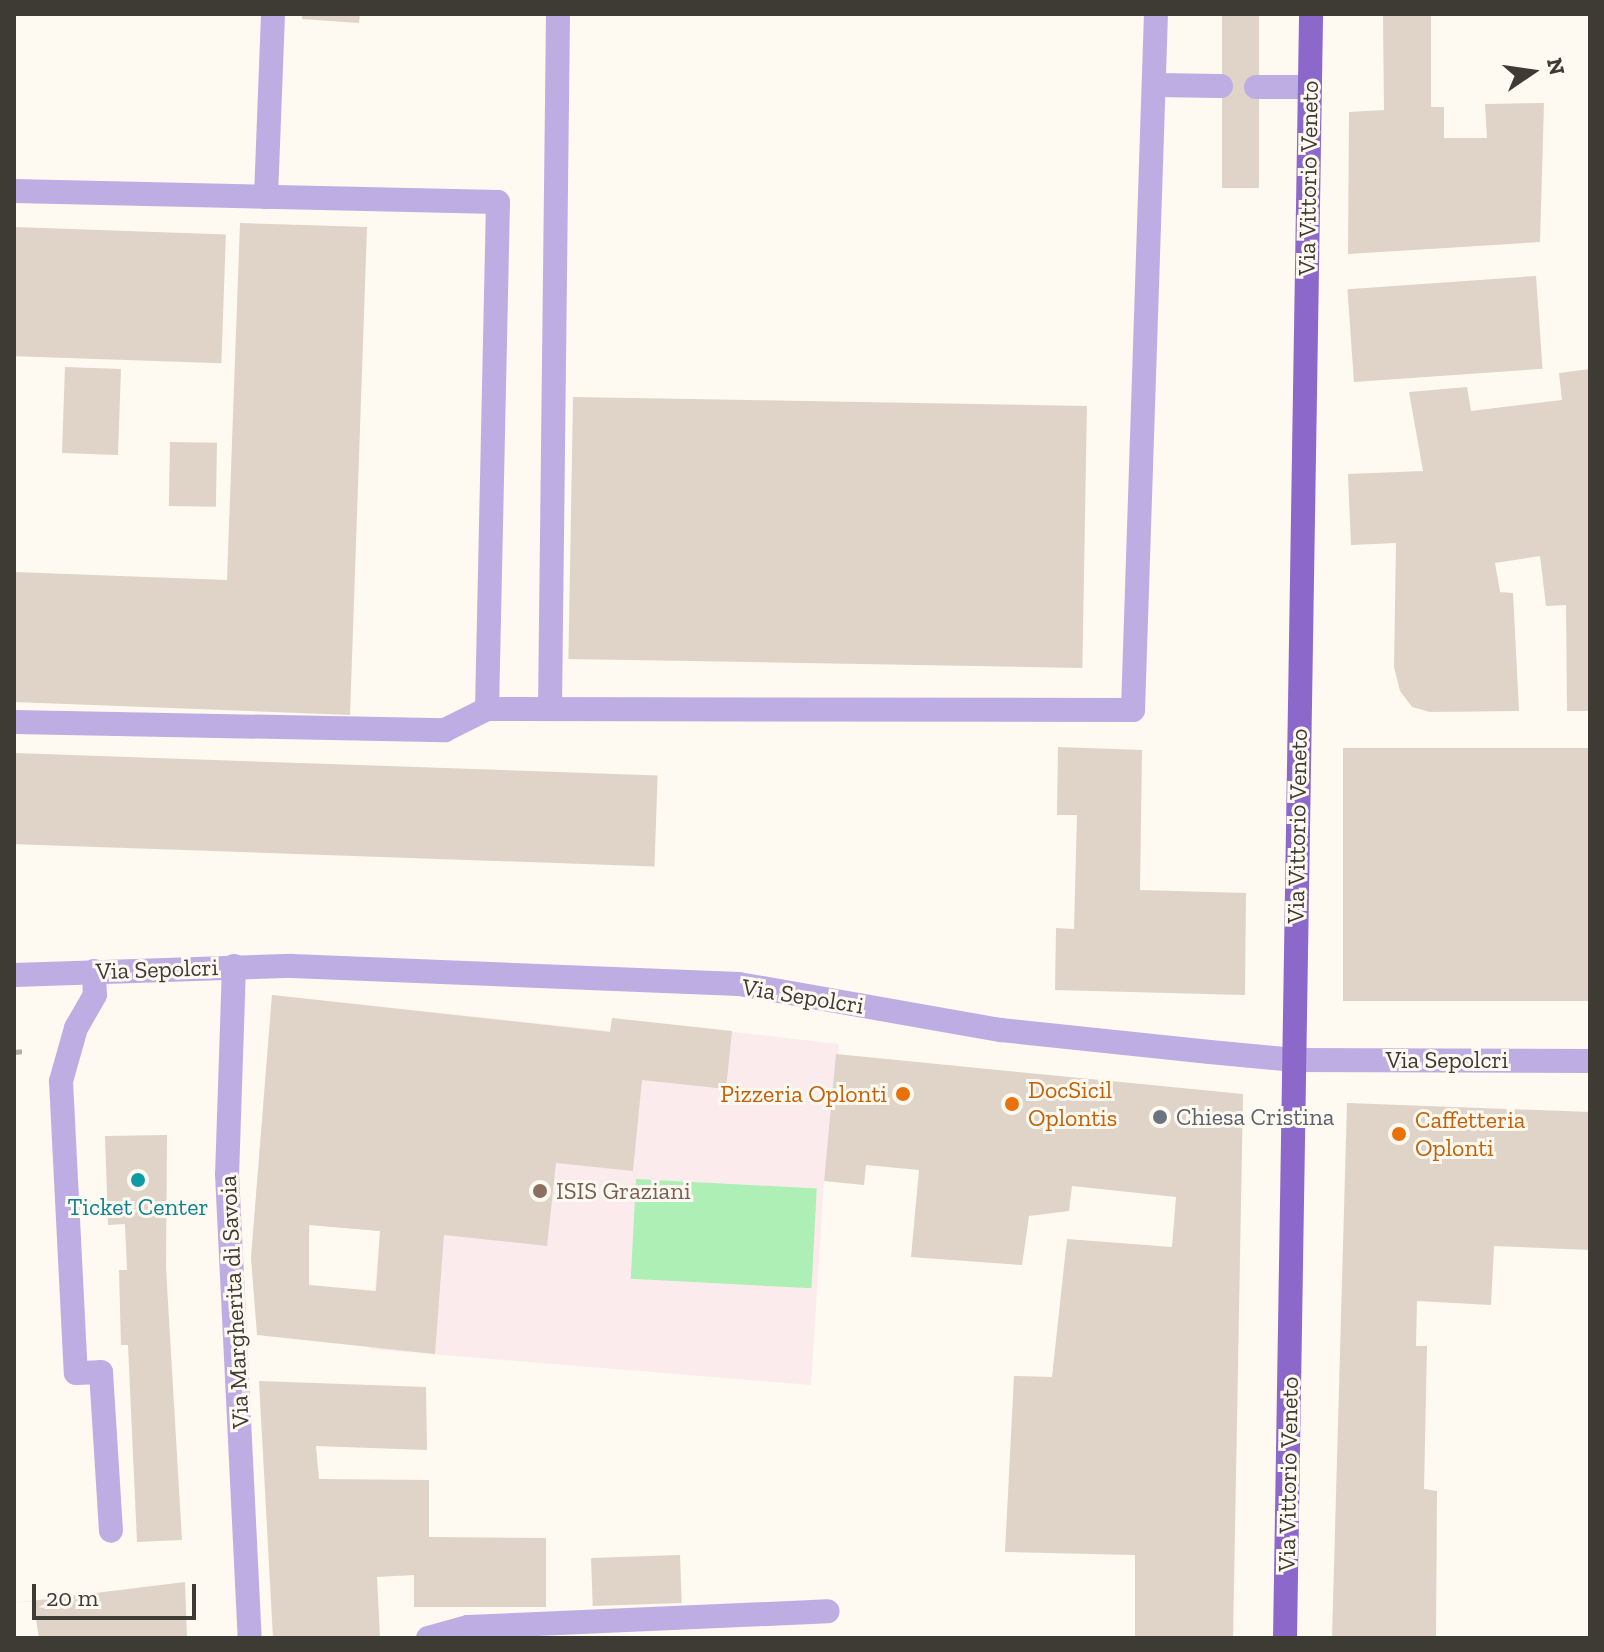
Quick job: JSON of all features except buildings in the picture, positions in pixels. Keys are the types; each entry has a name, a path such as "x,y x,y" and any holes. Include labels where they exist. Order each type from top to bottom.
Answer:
{"main road":[{"name":"Via Vittorio Veneto","path":"1285,1638 1311,14"}],"street":[{"path":"266,197 273,14"},
{"path":"550,709 558,14"},
{"path":"14,722 445,730 487,709 1133,710 1156,14"},
{"path":"1154,85 1221,86"},
{"path":"1256,87 1310,87"},
{"path":"14,191 498,202 487,709"},
{"name":"Via Sepolcri","path":"14,975 234,966 433,969 739,984 1001,1030 1294,1060 1590,1061"},
{"name":"Via Margherita di Savoia","path":"234,966 227,1174 250,1638"},
{"path":"94,971 95,995 76,1028 61,1081 76,1373 101,1372 111,1531"},
{"path":"428,1638 468,1627 828,1611"}],"shaded area":[{"name":"ISIS Graziani","path":"272,995 610,1031 612,1018 839,1044 824,1181 811,1385 370,1349 380,1231 310,1225 307,1265 251,1258"}],"green space":[{"path":"636,1179 817,1188 812,1288 631,1279"}],"place":[{"name":"Pizzeria Oplonti","path":"903,1094"},
{"name":"DocSicil Oplontis","path":"1012,1104"},
{"name":"Chiesa Cristina","path":"1160,1117"},
{"name":"Caffetteria Oplonti","path":"1399,1134"},
{"name":"Ticket Center","path":"138,1180"},
{"name":"ISIS Graziani","path":"540,1191"}]}
